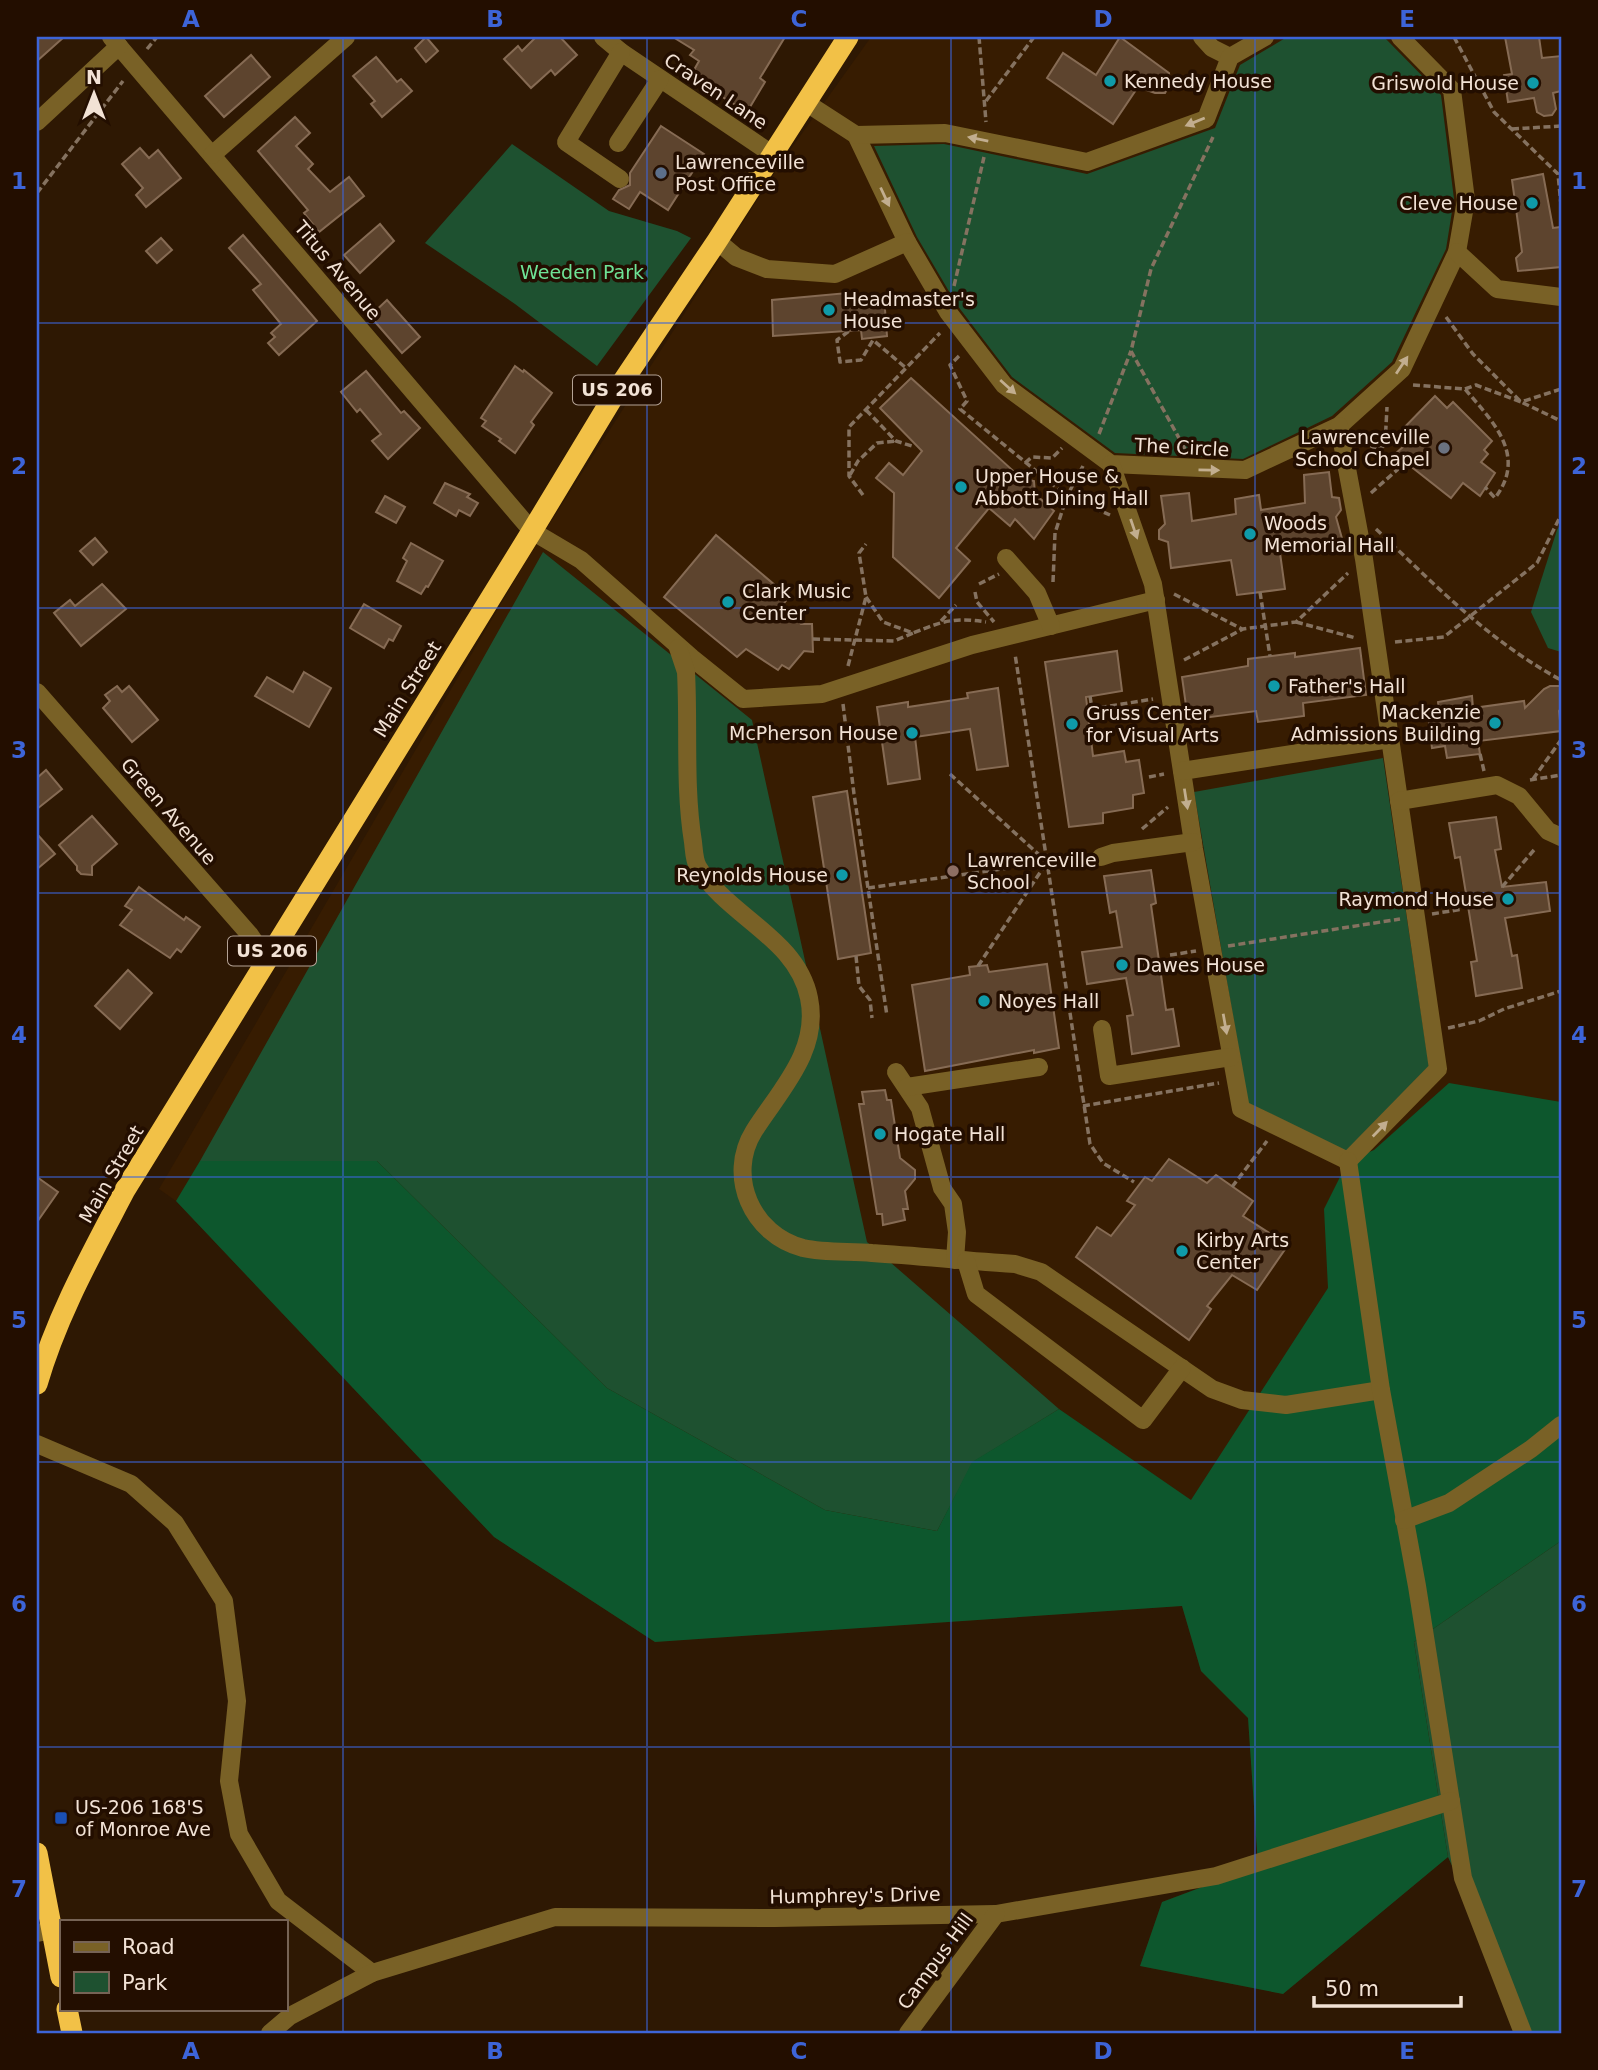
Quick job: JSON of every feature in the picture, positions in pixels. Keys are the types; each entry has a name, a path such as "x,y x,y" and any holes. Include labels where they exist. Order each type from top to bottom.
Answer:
{"highway":[{"name":"Main Street","path":"37,1384 46,1353 70,1297 125,1190 621,384 848,37"},
{"path":"37,1853 44,1931 60,1974"},
{"path":"68,2010 72,2033"}],"street":[{"path":"212,155 346,37"},
{"path":"1202,37 1212,48 1230,57"},
{"path":"805,102 856,135 945,133 1087,162 1206,119 1230,57 1265,37"},
{"name":"The Circle","path":"856,135 907,242 948,312 1004,385 1111,464 1245,470 1339,426 1402,369 1457,252 1466,200 1452,90 1400,37"},
{"path":"37,122 115,41"},
{"name":"Titus Avenue","path":"115,41 532,531 581,560 743,699 822,694 972,645 998,630 1051,626 1154,592"},
{"path":"617,44 566,142 620,179"},
{"name":"Craven Lane","path":"617,44 660,79 772,154"},
{"path":"618,143 660,79"},
{"path":"717,241 736,257 767,269 835,274 907,242"},
{"path":"1457,252 1497,289 1561,297"},
{"path":"1339,426 1364,559 1438,1069 1348,1161"},
{"path":"1111,464 1154,592 1193,842 1241,1109 1348,1161"},
{"path":"1006,558 1037,593 1051,626"},
{"path":"673,639 686,672 690,824 696,865 718,894 767,935 797,965 809,998 810,1036 790,1082 752,1134 741,1169 748,1203 769,1231 803,1248 1015,1264 1041,1272 1212,1389 1242,1400 1286,1405 1381,1390"},
{"name":"Green Avenue","path":"37,692 250,935 267,960"},
{"path":"1182,771 1390,739"},
{"path":"1399,801 1497,785 1519,796 1548,831 1561,837"},
{"path":"1107,855 1193,842"},
{"path":"1102,1029 1109,1076 1231,1057"},
{"path":"907,1087 1039,1067"},
{"path":"896,1072 920,1108 942,1188 953,1205 960,1261 975,1294 1143,1420 1182,1368"},
{"path":"1348,1161 1381,1390 1463,1878 1523,2033"},
{"path":"1404,1520 1449,1503 1531,1449 1561,1425"},
{"path":"37,1444 131,1484 175,1523 189,1545 224,1601 237,1701 229,1781 239,1834 278,1901 372,1973"},
{"name":"Humphrey's Drive","path":"270,2033 290,2016 372,1973 555,1917 775,1918 996,1914 1216,1876 1451,1801"},
{"name":"Campus Hill","path":"908,2033 996,1914"}],"path":[{"path":"863,495 849,476 849,427 943,330 948,312 988,141 979,37"},
{"path":"984,103 1034,37"},
{"path":"1454,37 1494,112 1558,174 1561,205"},
{"path":"37,193 135,64"},
{"path":"1042,604 1052,594 1055,533 1067,496 1091,451 1131,351 1151,269 1214,135 1206,119"},
{"path":"1512,129 1561,125"},
{"path":"1558,174 1561,170"},
{"path":"1434,301 1473,354 1521,402"},
{"path":"857,325 837,340 840,362 861,360 873,340 906,368"},
{"path":"971,343 950,365 967,401 960,409 1067,496 1112,517 1129,515"},
{"path":"1131,351 1197,469"},
{"path":"1378,450 1385,445 1387,382 1465,389 1476,385 1521,402 1560,421 1561,428"},
{"path":"1465,389 1503,437 1509,460 1503,487 1495,498 1485,487"},
{"path":"1521,402 1561,389"},
{"path":"866,410 896,441"},
{"path":"1339,426 1378,450 1398,469"},
{"path":"1025,463 1032,457 1052,458 1074,438"},
{"path":"849,476 858,461 877,443 896,441 915,447"},
{"path":"1406,462 1354,508 1469,616 1535,666 1561,680"},
{"path":"1166,669 1243,629 1296,622 1376,644 1444,637 1537,563 1561,515"},
{"path":"866,544 859,553 866,597 842,688 854,794 887,1016"},
{"path":"1296,622 1364,559"},
{"path":"975,592 977,602 1015,652 1090,1144 1103,1163 1134,1182"},
{"path":"1154,592 1243,629"},
{"path":"1260,592 1270,656"},
{"path":"866,597 883,622 914,633"},
{"path":"939,623 956,605"},
{"path":"813,639 894,641 939,623 962,618 998,630"},
{"path":"1090,696 1092,709 1171,696"},
{"path":"1533,779 1561,740"},
{"path":"950,774 1047,863"},
{"path":"1107,855 1185,793"},
{"path":"1502,887 1534,850"},
{"path":"868,888 1065,860"},
{"path":"978,966 1047,863"},
{"path":"1170,955 1463,909"},
{"path":"856,956 859,986 870,1000 872,1018"},
{"path":"1432,1031 1479,1021 1504,1009 1561,991"},
{"path":"1083,1106 1236,1081"},
{"path":"1232,1187 1278,1127"}],"shaded area":[{"name":"Lawrenceville School","path":"871,37 1561,37 1561,2033 1529,2033 1448,1857 1283,1994 1140,1966 1162,1902 1258,1866 1248,1718 1201,1671 1182,1606 655,1642 494,1537 176,1201 159,1189 530,554 783,160"}],"green space":[{"path":"1287,37 1384,37 1441,95 1454,199 1446,249 1392,362 1332,416 1243,459 1115,453 1012,377 957,305 917,237 874,146 944,144 1087,174 1215,128 1240,65"},
{"name":"Weeden Park","path":"512,144 609,211 677,231 691,238 597,366 515,304 425,243"},
{"path":"1561,523 1561,652 1548,648 1531,612"},
{"path":"543,552 752,720 867,1242 1059,1409 973,1462 937,1531 825,1510 607,1388 377,1161 200,1161"},
{"path":"1383,758 1429,1066 1346,1151 1248,1103 1194,792"},
{"path":"1449,1083 1561,1102 1561,1541 1414,1642 1448,1857 1283,1994 1140,1966 1162,1902 1258,1866 1248,1718 1201,1671 1182,1606 655,1642 494,1537 176,1201 200,1161 377,1161 607,1388 825,1510 937,1531 972,1462 1059,1409 1191,1500 1328,1288 1324,1209 1348,1161 1374,1150"},
{"path":"1561,1541 1561,2033 1529,2033 1448,1857 1414,1642"}],"building":[{"path":"37,37 64,37 37,61"},
{"path":"426,37 438,51 426,62 415,48"},
{"path":"536,37 560,37 577,55 555,75 551,70 531,88 504,59 518,46 522,51"},
{"path":"673,37 785,37 760,78 765,82 747,112 690,77 699,61 690,55 694,50"},
{"name":"Kennedy House","path":"1120,37 1169,73 1170,84 1165,93 1155,93 1138,87 1113,124 1047,78 1063,53 1096,75"},
{"name":"Griswold House","path":"1505,37 1539,37 1542,58 1561,56 1561,91 1553,93 1556,109 1552,115 1544,116 1537,112 1534,98 1508,102 1504,75 1512,74"},
{"path":"251,55 270,77 224,117 205,96"},
{"path":"376,57 397,82 401,79 412,91 382,117 371,104 375,101 353,76"},
{"path":"295,117 310,133 296,146 313,164 308,169 330,192 349,177 364,196 319,232 304,213 308,210 258,151"},
{"name":"Lawrenceville Post Office","path":"661,126 704,154 668,210 640,192 629,209 613,199 619,190 630,185 630,173"},
{"path":"140,148 149,158 158,150 181,178 146,207 136,195 143,188 122,164"},
{"name":"Cleve House","path":"1543,174 1553,228 1561,227 1561,267 1518,271 1516,258 1522,252 1512,180"},
{"path":"380,224 394,241 360,273 344,255"},
{"path":"243,235 317,321 279,355 268,343 275,337 271,333 281,324 253,290 261,284 229,248"},
{"path":"161,238 172,250 157,263 146,251"},
{"name":"Headmaster's House","path":"847,293 847,299 884,296 887,336 862,339 861,330 773,336 772,300"},
{"path":"387,300 420,337 402,353 370,316"},
{"path":"515,366 552,393 531,422 534,425 515,453 482,426 486,421 481,418"},
{"path":"366,371 401,413 404,411 420,428 388,459 372,441 381,434 360,409 357,412 341,392"},
{"name":"Upper House & Abbott Dining Hall","path":"911,378 1021,478 1034,481 1035,494 1054,511 1034,539 1015,519 1010,526 989,508 956,548 970,561 939,598 893,557 894,493 876,478 889,463 903,475 922,451 880,408"},
{"name":"Lawrenceville School Chapel","path":"1435,396 1447,408 1453,402 1492,441 1484,450 1488,454 1481,462 1495,473 1480,496 1463,483 1451,498 1395,454 1404,446 1395,437"},
{"name":"Woods Memorial Hall","path":"1329,472 1332,497 1339,498 1341,510 1336,517 1343,542 1280,553 1285,589 1237,595 1231,560 1171,568 1168,542 1159,539 1159,530 1165,524 1161,496 1189,493 1192,521 1236,514 1235,499 1259,495 1261,510 1305,503 1304,475"},
{"path":"445,483 470,494 467,497 478,503 470,516 459,510 456,516 434,503"},
{"path":"385,496 405,507 396,523 376,512"},
{"name":"Clark Music Center","path":"716,535 789,597 781,607 801,624 812,624 813,652 804,651 789,669 782,665 778,670 746,649 737,657 664,597"},
{"path":"95,538 107,552 93,565 80,551"},
{"path":"411,543 443,561 421,594 397,581 407,561 403,558"},
{"path":"102,584 126,609 81,646 54,613 70,600 75,606"},
{"path":"364,604 401,626 393,641 389,639 384,648 350,628"},
{"name":"Father's Hall","path":"1360,648 1366,695 1303,703 1304,716 1258,722 1256,711 1188,720 1182,677 1248,666 1248,659 1295,653 1295,657"},
{"name":"Gruss Center for Visual Arts","path":"1117,651 1122,691 1086,697 1093,756 1124,751 1126,762 1139,760 1144,793 1133,795 1133,808 1103,813 1103,823 1069,827 1045,662"},
{"path":"304,672 331,688 309,727 255,696 267,677 293,692"},
{"path":"117,686 122,692 129,686 158,720 132,742 103,708 110,701 105,695"},
{"name":"Mackenzie Admissions Building","path":"1550,686 1561,686 1561,731 1478,741 1480,754 1447,758 1445,746 1432,748 1428,715 1439,712 1438,702 1472,696 1473,708 1524,701 1525,708"},
{"name":"McPherson House","path":"998,688 1008,766 977,770 970,729 915,737 920,779 888,784 877,707 908,702 908,707 968,698 967,693"},
{"path":"46,770 62,789 37,809 37,778"},
{"name":"Reynolds House","path":"847,791 871,953 838,959 813,797"},
{"path":"92,816 117,844 92,866 92,875 81,874 59,845"},
{"name":"Raymond House","path":"1496,817 1501,849 1495,850 1502,887 1546,882 1550,911 1505,918 1512,956 1517,955 1522,988 1476,996 1471,962 1477,961 1460,857 1455,858 1449,823"},
{"path":"37,834 55,854 37,869"},
{"name":"Dawes House","path":"1151,870 1156,903 1151,905 1166,1010 1173,1009 1179,1046 1132,1054 1127,1016 1133,1015 1126,978 1087,984 1082,952 1122,947 1116,911 1110,913 1104,876"},
{"path":"139,887 184,920 186,917 200,927 181,952 177,949 170,958 120,925 132,910 125,906"},
{"name":"Noyes Hall","path":"1047,964 1059,1048 1034,1053 1034,1050 925,1071 912,985 970,975 969,967 987,965 989,972"},
{"path":"128,970 152,993 120,1029 95,1006"},
{"name":"Hogate Hall","path":"885,1090 887,1100 891,1100 900,1158 915,1170 915,1179 905,1191 908,1209 903,1209 905,1220 883,1225 882,1214 877,1214 859,1104 864,1104 862,1092"},
{"name":"Kirby Arts Center","path":"1169,1159 1207,1183 1216,1175 1253,1201 1243,1216 1288,1245 1257,1290 1232,1275 1207,1306 1211,1309 1189,1340 1076,1257 1097,1227 1111,1236 1135,1205 1127,1201 1145,1177 1152,1181"},
{"path":"37,1177 58,1192 37,1222"}],"place":[{"name":"Kennedy House","path":"1110,81"},
{"name":"Griswold House","path":"1533,83"},
{"name":"Lawrenceville Post Office","path":"661,173"},
{"name":"Cleve House","path":"1532,203"},
{"name":"Headmaster's House","path":"829,310"},
{"name":"Lawrenceville School Chapel","path":"1444,448"},
{"name":"Upper House & Abbott Dining Hall","path":"961,487"},
{"name":"Woods Memorial Hall","path":"1250,534"},
{"name":"Clark Music Center","path":"728,602"},
{"name":"Father's Hall","path":"1274,686"},
{"name":"Mackenzie Admissions Building","path":"1495,723"},
{"name":"Gruss Center for Visual Arts","path":"1072,724"},
{"name":"McPherson House","path":"912,733"},
{"name":"Lawrenceville School","path":"953,871"},
{"name":"Reynolds House","path":"842,875"},
{"name":"Raymond House","path":"1508,899"},
{"name":"Dawes House","path":"1122,965"},
{"name":"Noyes Hall","path":"984,1001"},
{"name":"Hogate Hall","path":"880,1134"},
{"name":"Kirby Arts Center","path":"1182,1251"},
{"name":"US-206 168'S of Monroe Ave","path":"61,1818"}]}
